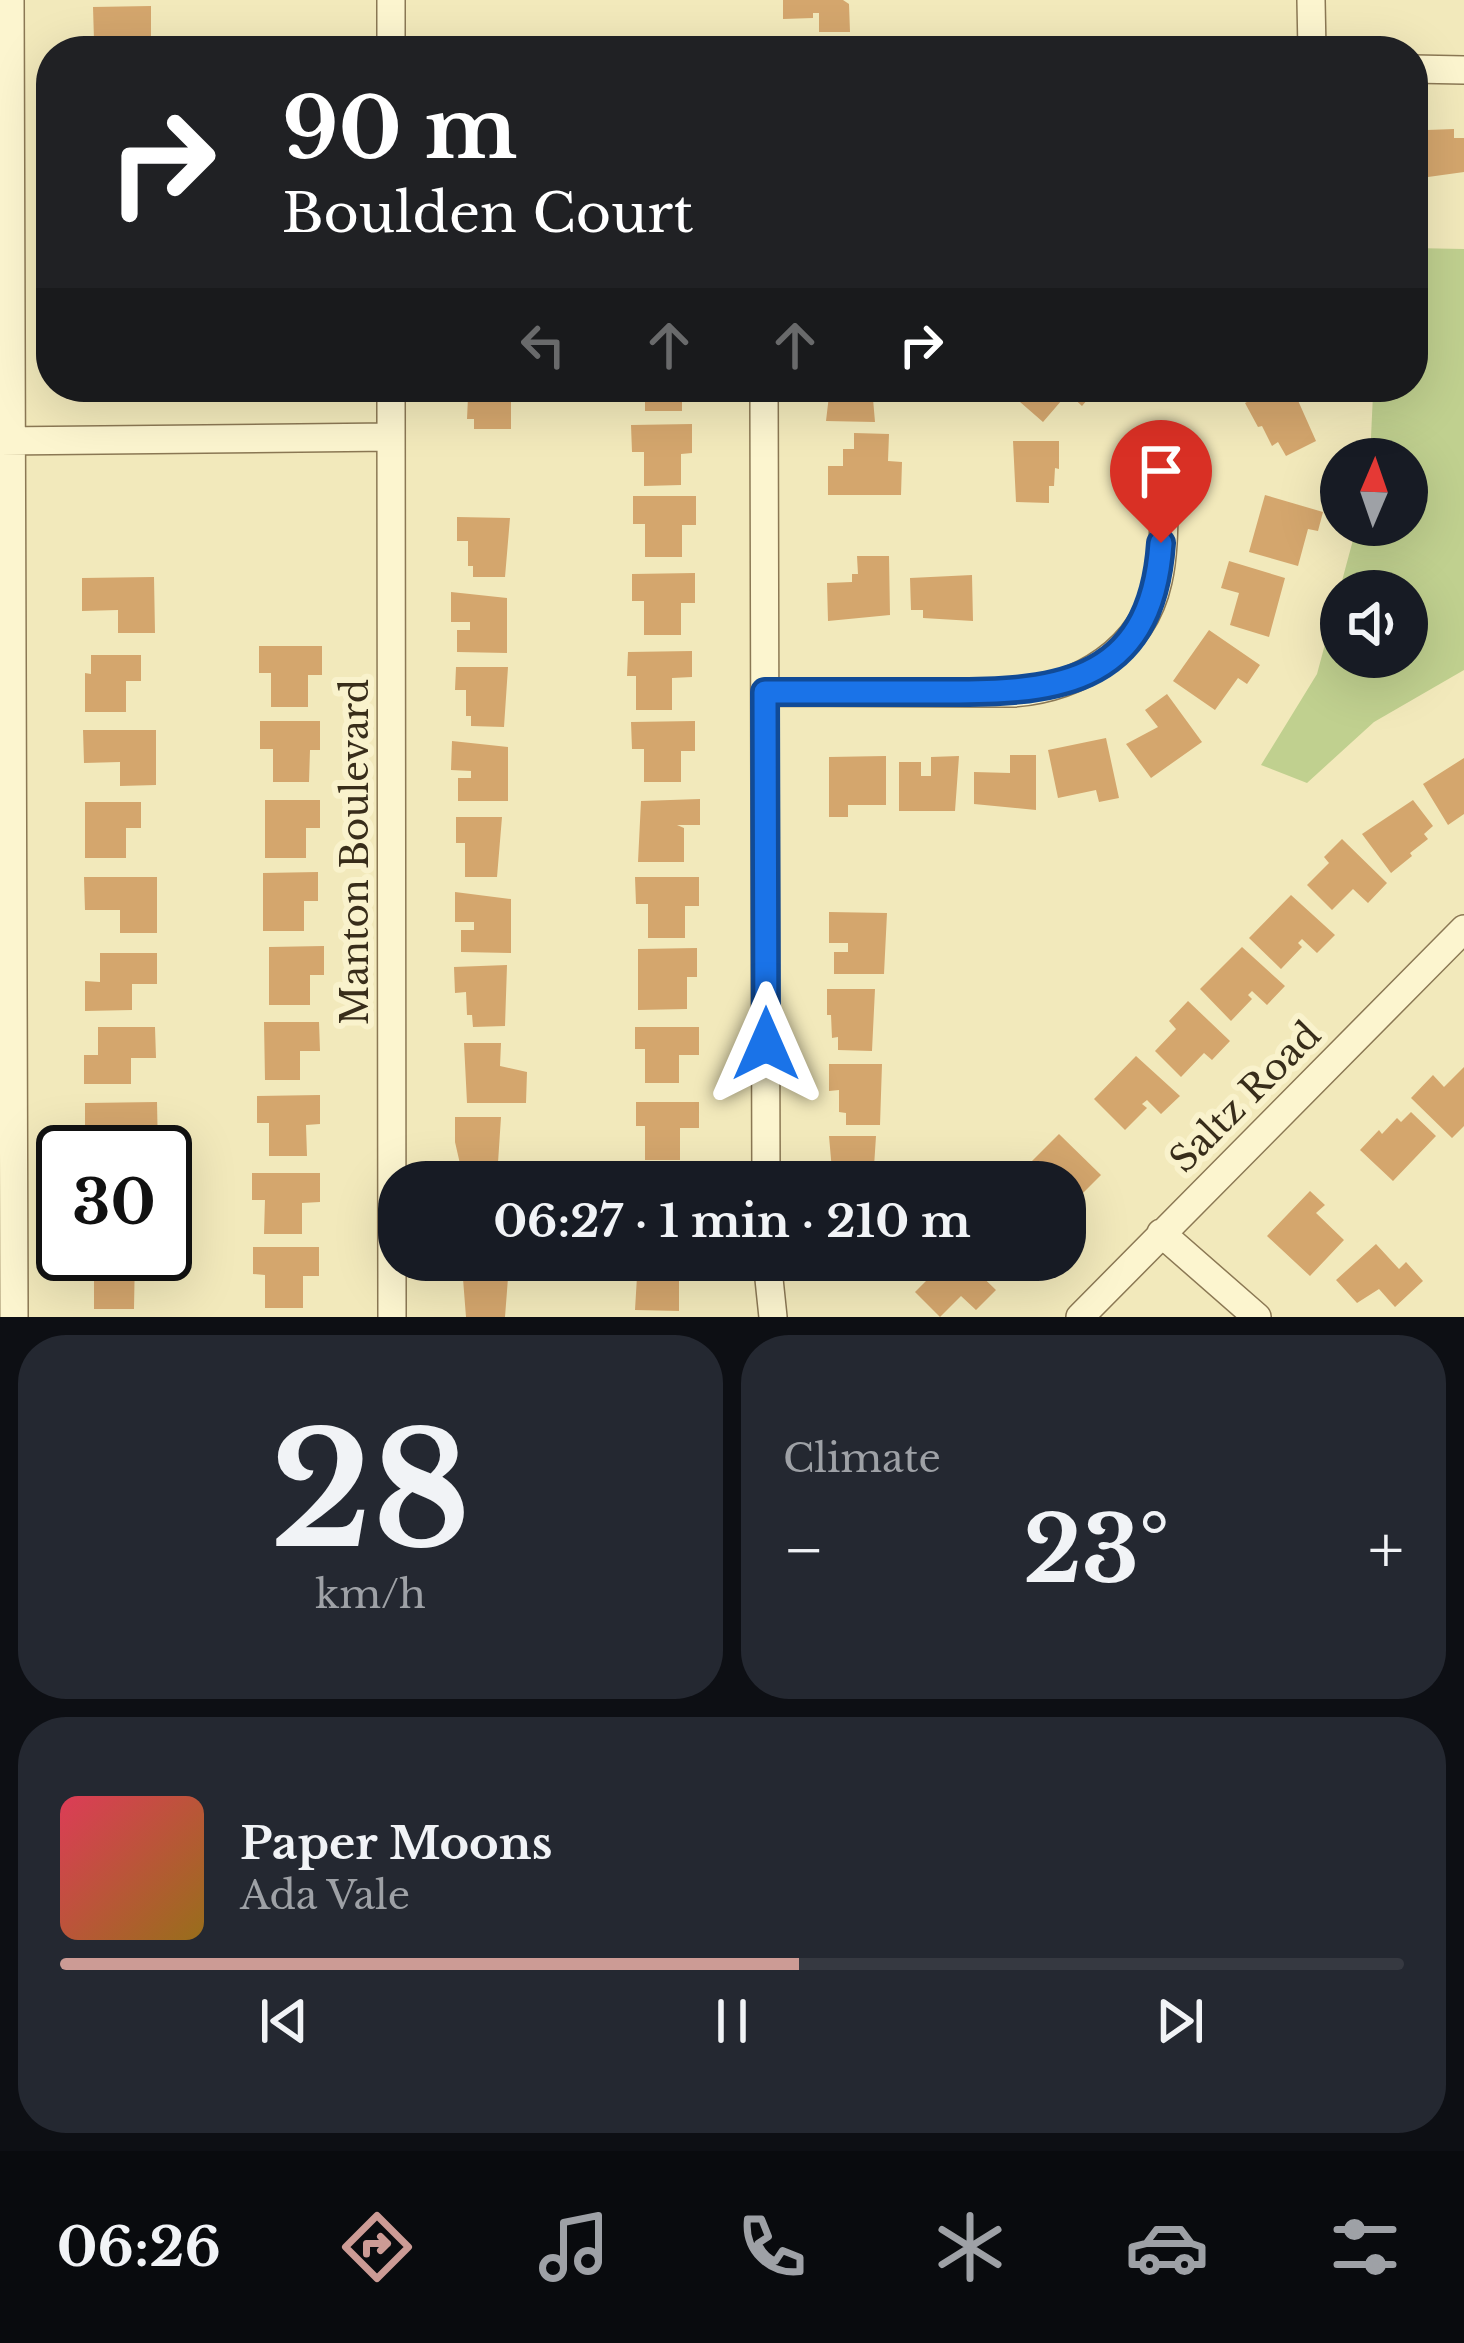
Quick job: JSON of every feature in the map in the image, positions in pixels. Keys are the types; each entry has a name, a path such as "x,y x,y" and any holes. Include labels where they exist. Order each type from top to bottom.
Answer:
{"street":[{"path":"10,0 6,441 14,1317"},
{"path":"391,0 391,36"},
{"path":"1311,0 1312,36"},
{"path":"1428,69 1464,70"},
{"name":"Manton Boulevard","path":"391,402 392,1317"},
{"path":"764,402 766,1161"},
{"path":"6,441 391,437"},
{"path":"765,692 1013,693 1037,691 1084,676 1132,635 1152,599 1159,579 1165,470"},
{"name":"Saltz Road","path":"1080,1317 1464,929"},
{"path":"1162,1234 1257,1317"},
{"path":"769,1281 773,1317"}],"green space":[{"path":"1428,248 1464,249 1464,670 1374,722 1307,783 1261,765 1320,663 1320,678 1428,678 1428,570 1345,570 1351,546 1428,546 1428,438 1371,438 1373,402 1428,402"}],"building":[{"path":"783,0 843,0 849,4 850,32 819,32 819,13 813,13 813,18 783,19"},
{"path":"151,6 151,36 94,36 93,7"},
{"path":"1454,129 1454,138 1464,138 1464,172 1428,177 1428,130"},
{"path":"468,402 511,402 511,429 474,429 474,419 467,419"},
{"path":"645,402 682,402 682,411 645,411"},
{"path":"828,402 873,402 875,422 826,421"},
{"path":"1020,402 1060,402 1043,422"},
{"path":"1299,402 1316,441 1286,456 1278,442 1272,446 1245,403"},
{"path":"692,424 692,453 681,454 681,485 644,486 644,452 632,452 631,425"},
{"path":"854,433 889,434 888,461 902,462 901,495 828,495 828,466 843,466 843,449 854,449"},
{"path":"1013,441 1059,441 1059,469 1055,468 1054,486 1049,486 1049,503 1016,502"},
{"path":"1265,495 1320,511 1318,531 1308,529 1298,566 1249,552"},
{"path":"633,496 696,496 696,525 682,525 682,557 645,557 645,524 633,524"},
{"path":"457,517 510,518 505,577 473,577 468,541 457,541"},
{"path":"857,556 889,556 890,615 828,621 827,583 852,582 852,574 858,574"},
{"path":"1229,561 1285,578 1269,637 1230,625 1239,593 1221,588"},
{"path":"695,573 695,603 681,603 681,635 644,635 644,601 632,601 632,574"},
{"path":"972,575 973,621 923,618 923,610 911,610 910,578"},
{"path":"154,577 155,633 118,633 118,610 82,611 82,578"},
{"path":"451,592 507,598 507,653 457,652 457,630 470,630 470,622 451,622"},
{"path":"1209,630 1260,665 1247,684 1238,678 1215,710 1173,681"},
{"path":"259,646 322,646 322,675 308,675 308,707 271,707 271,673 259,673"},
{"path":"692,651 692,677 672,678 672,710 636,710 636,676 627,676 628,652"},
{"path":"91,655 141,655 141,681 126,681 126,712 85,712 85,673 91,674"},
{"path":"456,667 508,667 504,727 471,726 466,690 455,690"},
{"path":"1167,694 1202,742 1151,778 1126,744 1158,727 1145,710"},
{"path":"260,721 320,721 320,750 310,750 309,782 273,782 273,749 260,749"},
{"path":"695,721 695,751 681,751 681,782 644,782 644,749 632,749 631,722"},
{"path":"83,730 156,730 156,785 120,786 120,762 84,763"},
{"path":"1106,738 1119,798 1099,802 1096,790 1058,798 1048,750"},
{"path":"452,741 508,747 508,801 458,801 458,778 471,778 471,771 451,770"},
{"path":"1010,755 1036,755 1036,810 974,804 974,772 1010,773"},
{"path":"886,756 886,805 848,805 848,817 829,817 829,757"},
{"path":"959,756 955,811 899,811 899,762 921,762 921,776 931,776 931,757"},
{"path":"1464,758 1464,814 1448,825 1423,784"},
{"path":"700,799 700,825 677,825 684,828 684,862 638,862 641,801"},
{"path":"265,800 320,800 320,828 306,828 306,858 265,858"},
{"path":"1413,800 1433,826 1424,834 1428,839 1391,873 1362,834"},
{"path":"85,802 141,802 141,828 126,828 126,858 85,858"},
{"path":"456,817 502,817 497,877 465,877 465,843 456,843"},
{"path":"1342,839 1387,883 1368,903 1353,889 1332,910 1307,885 1329,863 1324,857"},
{"path":"318,872 318,901 304,901 304,931 263,931 263,873"},
{"path":"84,877 157,877 157,933 120,933 120,910 85,910"},
{"path":"635,877 699,877 699,906 685,906 685,938 648,938 648,904 636,904"},
{"path":"455,892 511,899 511,953 461,952 461,930 474,930 474,922 455,922"},
{"path":"1291,895 1335,935 1317,953 1302,939 1298,943 1302,947 1281,969 1249,938"},
{"path":"829,912 887,913 884,974 834,974 834,952 848,952 848,943 829,943"},
{"path":"324,946 324,975 310,975 310,1005 269,1005 269,947"},
{"path":"1242,947 1285,986 1267,1005 1252,991 1248,995 1252,999 1231,1021 1200,989"},
{"path":"697,948 697,977 687,977 687,1009 638,1010 638,949"},
{"path":"100,953 157,953 157,984 132,984 132,1010 85,1011 85,981 100,982"},
{"path":"507,965 505,1026 473,1027 466,992 455,993 454,967"},
{"path":"827,989 875,989 872,1051 838,1050 838,1037 832,1038 831,1015 827,1015"},
{"path":"1188,1001 1230,1041 1212,1060 1204,1053 1181,1077 1155,1051 1176,1029 1169,1021"},
{"path":"264,1022 319,1022 320,1051 300,1051 300,1080 265,1080"},
{"path":"98,1027 155,1027 156,1058 131,1058 131,1084 84,1084 84,1055 98,1055"},
{"path":"635,1027 699,1027 699,1055 679,1055 679,1083 645,1083 645,1049 635,1049"},
{"path":"464,1043 501,1043 500,1066 527,1072 526,1103 467,1103"},
{"path":"1136,1056 1180,1096 1161,1114 1147,1100 1142,1104 1147,1108 1125,1130 1094,1099"},
{"path":"829,1064 882,1064 880,1125 846,1125 846,1113 839,1112 839,1090 829,1091"},
{"path":"1464,1067 1464,1126 1452,1138 1411,1098 1433,1075 1444,1087"},
{"path":"320,1095 320,1124 306,1125 307,1156 269,1156 269,1123 257,1123 257,1096"},
{"path":"157,1102 157,1125 85,1125 85,1103"},
{"path":"636,1102 699,1102 699,1128 680,1128 680,1160 645,1160 645,1126 636,1126"},
{"path":"1411,1112 1436,1136 1393,1181 1360,1150 1379,1130 1382,1134 1397,1118 1401,1122"},
{"path":"455,1117 501,1117 498,1161 459,1161"},
{"path":"1059,1134 1101,1175 1086,1190 1086,1161 1032,1161"},
{"path":"829,1136 876,1136 874,1161 831,1161"},
{"path":"252,1173 320,1173 320,1202 302,1203 302,1234 264,1234 265,1200 252,1200"},
{"path":"1310,1191 1325,1205 1316,1213 1344,1240 1310,1276 1267,1236"},
{"path":"1376,1244 1399,1269 1406,1262 1423,1281 1395,1307 1379,1289 1357,1303 1336,1280"},
{"path":"253,1247 319,1247 319,1276 303,1276 303,1308 265,1308 265,1275 253,1274"},
{"path":"94,1281 135,1281 134,1309 94,1309"},
{"path":"463,1281 508,1281 505,1317 466,1317"},
{"path":"637,1281 679,1281 679,1311 635,1310"},
{"path":"926,1281 987,1281 996,1290 976,1310 961,1296 940,1317 915,1292"}],"route":[{"path":"766,1044 765,692 1013,693 1064,684 1102,664 1132,635 1159,579 1161,543"}]}
